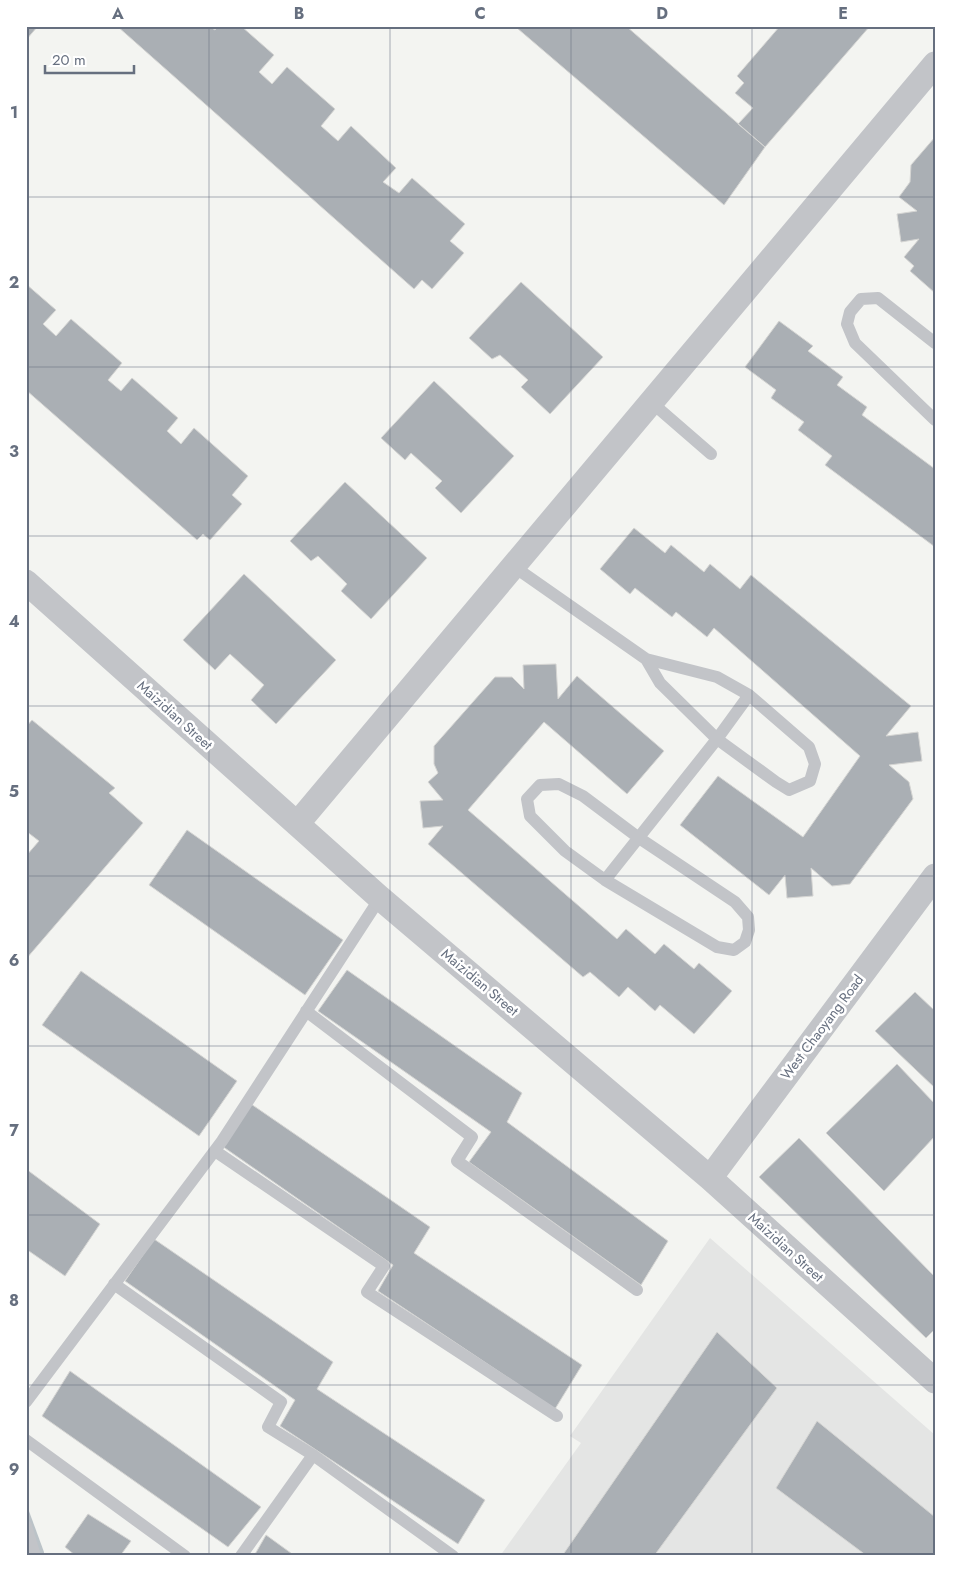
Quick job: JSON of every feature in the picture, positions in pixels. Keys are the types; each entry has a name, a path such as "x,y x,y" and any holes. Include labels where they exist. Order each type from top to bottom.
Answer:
{"street":[{"path":"297,824 935,64"},
{"name":"Maizidian Street","path":"26,582 380,898 710,1178 935,1381"},
{"name":"West Chaoyang Road","path":"710,1178 935,876"}],"lane":[{"path":"935,343 878,298 861,299 850,312 847,324 855,343 935,420"},
{"path":"651,402 711,454"},
{"path":"513,566 646,659 717,677 749,695 809,747 815,764 810,781 790,790 717,739 660,683 646,659"},
{"path":"605,880 717,739 749,695"},
{"path":"559,784 583,796 639,838 735,902 748,917 749,930 745,942 734,950 717,947 605,880 565,851 530,816 527,799 540,785 559,784"},
{"path":"26,1402 214,1151 380,898"},
{"path":"306,1011 472,1137 457,1161 636,1290"},
{"path":"214,1151 384,1266 367,1292 557,1416"},
{"path":"114,1284 281,1402 268,1427 313,1455 453,1556"},
{"path":"26,1440 185,1556"},
{"path":"241,1556 313,1455"},
{"path":"26,1526 35,1556"}],"shaded area":[{"path":"710,1238 935,1435 935,1556 500,1556 581,1443 570,1436"},
{"path":"26,1503 44,1552 44,1556 26,1556"}],"building":[{"path":"26,26 38,26 26,40"},
{"path":"117,26 209,26 215,30 218,26 241,26 274,55 259,72 272,84 287,67 335,109 321,126 338,141 351,126 396,168 383,182 399,193 412,178 465,224 450,241 464,253 432,289 422,280 414,289"},
{"path":"518,26 626,26 765,147 724,205 517,28"},
{"path":"780,26 870,26 765,147 738,124 753,108 735,93 744,83 737,76"},
{"path":"935,137 935,293 910,271 914,266 904,257 919,239 901,242 897,214 917,211 899,197 910,182 911,165"},
{"path":"521,282 603,357 550,414 521,387 528,380 500,355 492,359 469,338"},
{"path":"26,284 56,310 43,324 56,336 71,319 122,363 108,380 121,391 132,378 178,418 167,431 181,444 194,428 248,476 232,495 242,504 210,540 203,534 197,540 26,390"},
{"path":"779,321 813,346 808,351 843,377 837,385 867,407 862,415 935,469 935,547 825,465 832,456 798,430 804,422 771,398 776,390 745,367"},
{"path":"434,381 514,456 461,513 435,488 442,481 411,453 405,460 381,438"},
{"path":"345,482 427,558 371,619 341,591 347,584 318,556 311,561 290,541"},
{"path":"634,528 665,553 671,545 704,572 710,564 740,589 751,575 911,706 886,736 918,732 922,761 889,765 909,782 913,799 850,884 832,886 811,868 813,896 787,898 785,875 769,895 680,825 718,776 803,837 860,756 714,628 707,637 676,612 672,617 635,588 630,594 600,569"},
{"path":"244,574 336,660 276,724 251,700 264,685 230,654 215,670 183,640"},
{"path":"556,664 558,699 577,676 664,751 627,794 544,722 468,810 617,939 626,929 655,954 664,944 694,969 699,963 732,991 694,1034 660,1005 655,1011 628,987 619,997 590,972 583,977 428,844 443,826 423,828 420,801 443,800 428,782 438,773 434,764 434,746 495,677 512,677 524,689 523,665"},
{"path":"32,720 115,788 109,793 143,823 26,959 26,856 39,841 26,831 26,727"},
{"path":"187,830 343,940 305,995 149,885"},
{"path":"347,970 522,1093 507,1122 668,1241 641,1285 469,1162 491,1132 318,1011"},
{"path":"81,971 237,1081 199,1136 42,1025"},
{"path":"915,992 935,1011 935,1088 875,1031"},
{"path":"897,1064 935,1104 935,1136 884,1191 826,1133"},
{"path":"251,1104 430,1227 414,1253 582,1365 555,1409 378,1291 393,1265 222,1146"},
{"path":"799,1138 935,1277 935,1329 926,1338 759,1177"},
{"path":"26,1169 100,1224 65,1276 26,1249"},
{"path":"154,1239 333,1362 317,1389 485,1500 458,1544 280,1426 295,1400 125,1281"},
{"path":"717,1332 777,1388 654,1556 562,1556"},
{"path":"70,1371 261,1507 228,1547 42,1416"},
{"path":"817,1421 935,1517 935,1556 867,1556 776,1488"},
{"path":"88,1514 131,1541 120,1556 76,1556 65,1547"},
{"path":"266,1535 295,1556 254,1556"}]}
